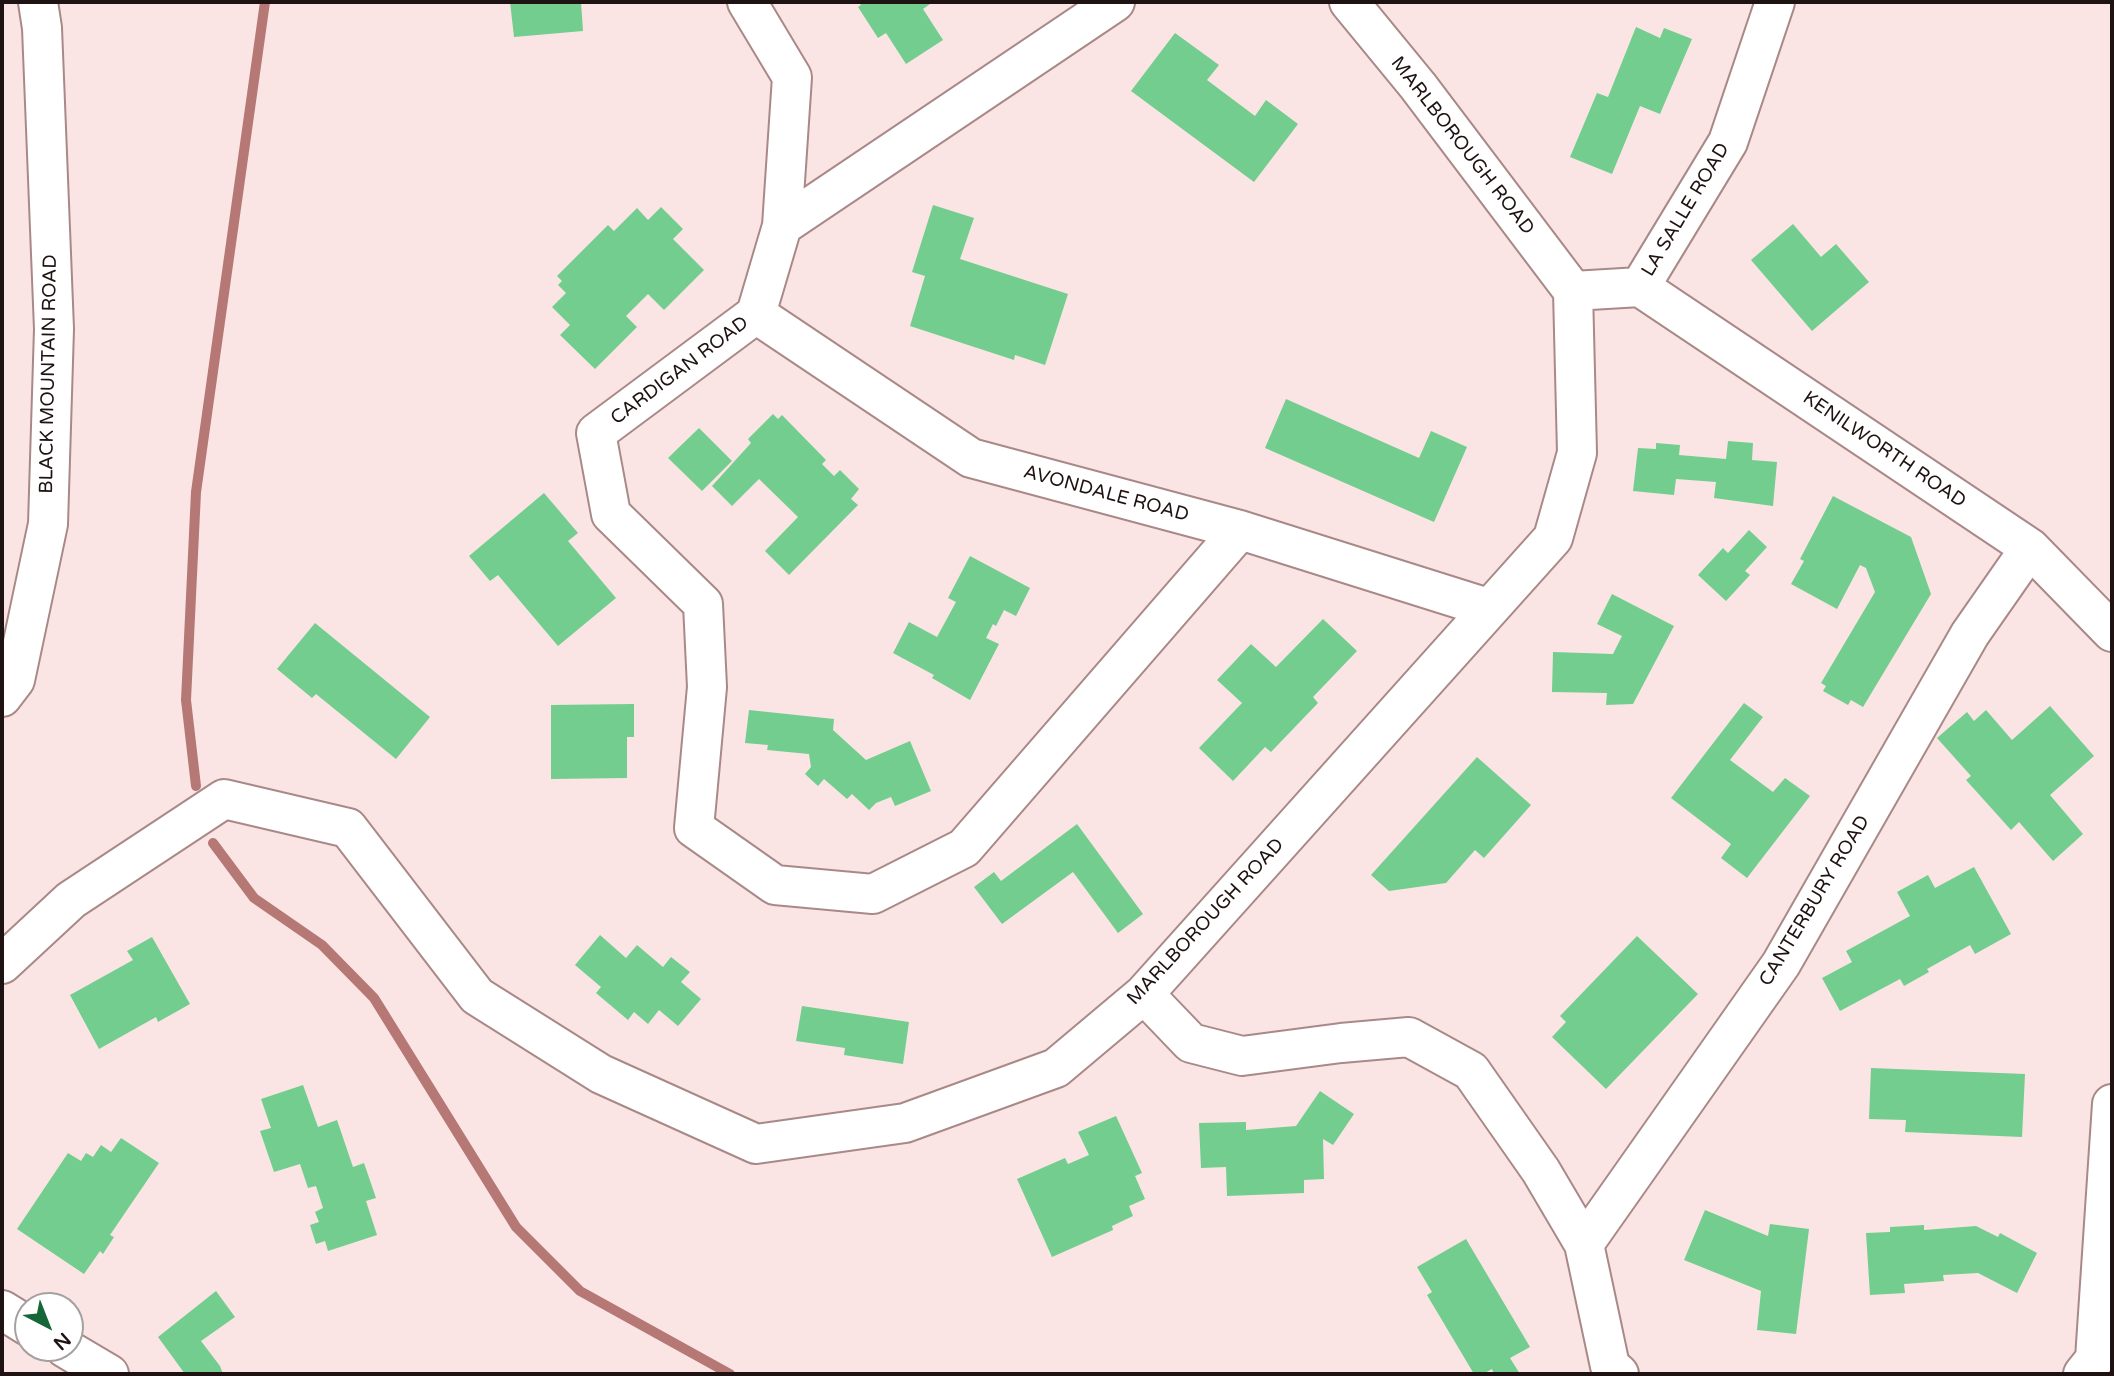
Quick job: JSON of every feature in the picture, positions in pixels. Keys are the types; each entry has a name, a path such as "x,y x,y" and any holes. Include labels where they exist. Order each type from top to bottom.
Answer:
{"street":[{"name":"BLACK MOUNTAIN ROAD","path":"2,697 15,680 47,524 54,329 42,28 38,2"},
{"path":"747,2 792,78 782,226"},
{"path":"782,226 1115,2"},
{"name":"MARLBOROUGH ROAD","path":"2,964 71,900 223,799 348,828 477,996 601,1074 756,1144 905,1123 1056,1068 1144,994 1553,538 1577,453 1573,291 1418,86 1349,2"},
{"name":"LA SALLE ROAD","path":"1573,291 1640,287 1728,142 1774,2"},
{"name":"CARDIGAN ROAD","path":"782,226 756,314 596,433 611,514 703,604 707,687 694,828 775,885 873,894 964,848 1240,530"},
{"name":"KENILWORTH ROAD","path":"1640,287 2030,548 2112,632"},
{"name":"AVONDALE ROAD","path":"756,314 971,458 1240,530 1488,608"},
{"name":"CANTERBURY ROAD","path":"1584,1244 1781,964 1970,634 2030,548"},
{"path":"1144,994 1191,1043 1242,1056 1409,1037 1471,1072 1541,1171 1584,1244 1610,1366 1619,1374"},
{"path":"2083,1374 2095,1359 2112,1104"},
{"path":"84,1359 108,1374"}],"building":[{"path":"510,2 581,2 583,31 514,37"},
{"path":"858,2 933,2 923,9 943,40 906,64 886,33 878,38 858,7 861,5"},
{"path":"1636,27 1660,38 1664,28 1692,39 1660,114 1640,106 1612,174 1570,157 1597,93 1608,97"},
{"path":"1175,33 1219,65 1207,80 1255,116 1266,100 1298,124 1254,182 1131,91"},
{"path":"933,205 974,218 960,259 1068,294 1045,365 1015,355 1014,360 910,326 925,276 912,272"},
{"path":"661,207 683,229 673,239 704,270 664,310 648,294 626,316 637,327 595,369 560,335 570,325 552,307 566,293 558,285 562,281 557,276 608,225 614,231 637,208 648,220"},
{"path":"1793,224 1821,257 1836,244 1869,282 1812,331 1751,260"},
{"path":"1286,399 1419,458 1431,431 1467,447 1434,522 1265,448"},
{"path":"773,414 778,419 782,415 826,460 822,464 834,476 840,470 859,489 851,499 858,505 789,575 765,551 798,517 759,479 732,506 712,486 751,443 748,439"},
{"path":"699,428 732,461 702,491 668,458"},
{"path":"1728,441 1753,443 1752,460 1777,462 1773,506 1714,498 1716,482 1676,479 1674,495 1633,491 1638,448 1656,449 1656,443 1680,445 1679,455 1726,459"},
{"path":"544,493 578,533 568,541 616,598 558,646 498,575 490,581 469,556"},
{"path":"1833,496 1911,537 1931,594 1863,707 1851,700 1848,705 1823,691 1826,686 1821,683 1875,592 1866,568 1860,565 1837,609 1791,584 1804,561 1800,559"},
{"path":"1749,530 1767,547 1745,571 1750,575 1726,601 1698,575 1723,548 1728,553"},
{"path":"970,556 1030,588 1016,616 1004,610 996,626 993,624 986,638 999,644 970,700 932,678 934,675 893,653 909,622 937,637 956,602 948,598"},
{"path":"1612,594 1674,626 1633,704 1606,705 1607,693 1552,692 1553,652 1613,654 1622,636 1597,624"},
{"path":"1323,619 1357,651 1313,697 1318,703 1271,752 1265,747 1233,781 1199,748 1242,703 1217,680 1251,644 1276,667"},
{"path":"315,623 430,717 396,759 316,694 312,698 277,669"},
{"path":"1744,703 1763,717 1730,760 1773,792 1785,778 1810,796 1747,878 1721,858 1731,844 1671,798"},
{"path":"634,704 634,737 627,737 627,778 551,779 551,705"},
{"path":"2050,706 2094,756 2050,795 2083,834 2053,861 2019,822 2011,830 1966,780 1971,776 1937,738 1967,712 1974,721 1986,710 2012,740"},
{"path":"749,710 834,719 833,730 866,760 910,741 931,791 895,806 891,797 876,803 869,810 852,794 847,799 824,779 818,786 805,774 811,767 809,754 767,750 768,745 745,743"},
{"path":"1477,757 1531,805 1484,858 1475,850 1446,883 1389,891 1371,875"},
{"path":"1077,824 1143,914 1118,933 1073,872 1002,924 974,887 994,872 1001,881"},
{"path":"1974,867 2011,934 1975,954 1970,945 1927,969 1929,972 1904,986 1900,979 1840,1011 1822,978 1852,962 1846,951 1910,916 1897,892 1928,875 1935,888"},
{"path":"600,935 626,958 637,945 663,967 671,957 690,972 681,982 701,999 678,1026 659,1010 648,1024 634,1012 628,1020 596,993 601,987 575,965"},
{"path":"1637,936 1698,994 1606,1089 1552,1037 1566,1022 1560,1016"},
{"path":"152,937 190,1004 158,1022 156,1017 99,1049 70,995 133,960 127,951"},
{"path":"802,1006 909,1022 903,1064 844,1055 845,1048 796,1041"},
{"path":"1871,1068 2025,1074 2022,1137 1905,1132 1906,1120 1869,1119"},
{"path":"303,1085 318,1127 337,1120 353,1167 364,1163 376,1198 366,1201 377,1235 328,1251 325,1241 316,1244 310,1225 319,1222 315,1212 323,1208 316,1186 308,1188 300,1164 274,1172 260,1131 271,1128 261,1099"},
{"path":"1320,1091 1354,1114 1333,1145 1323,1139 1324,1179 1304,1180 1304,1193 1227,1196 1226,1167 1201,1168 1199,1123 1246,1122 1246,1130 1296,1126"},
{"path":"1116,1116 1142,1173 1135,1176 1145,1199 1129,1206 1133,1216 1112,1226 1113,1230 1052,1257 1017,1179 1065,1158 1068,1164 1089,1155 1078,1132"},
{"path":"121,1138 159,1163 110,1235 114,1237 103,1254 100,1251 84,1274 17,1229 68,1153 81,1161 86,1153 93,1157 101,1145 111,1152"},
{"path":"1705,1210 1768,1236 1770,1224 1809,1229 1796,1334 1757,1330 1761,1291 1684,1260"},
{"path":"1924,1225 1924,1230 1976,1226 1998,1237 2000,1233 2037,1253 2017,1293 1978,1273 1943,1275 1944,1281 1904,1284 1905,1293 1870,1295 1866,1233 1890,1232 1890,1227"},
{"path":"1466,1239 1530,1347 1510,1358 1520,1374 1494,1374 1492,1369 1483,1374 1474,1374 1427,1295 1432,1292 1417,1267"},
{"path":"216,1291 235,1317 201,1341 223,1374 185,1374 158,1337"}],"waterway":[{"path":"196,786 186,700 196,492 265,2"},
{"path":"213,843 254,898 322,945 374,998 516,1227 580,1291 730,1374"}]}
